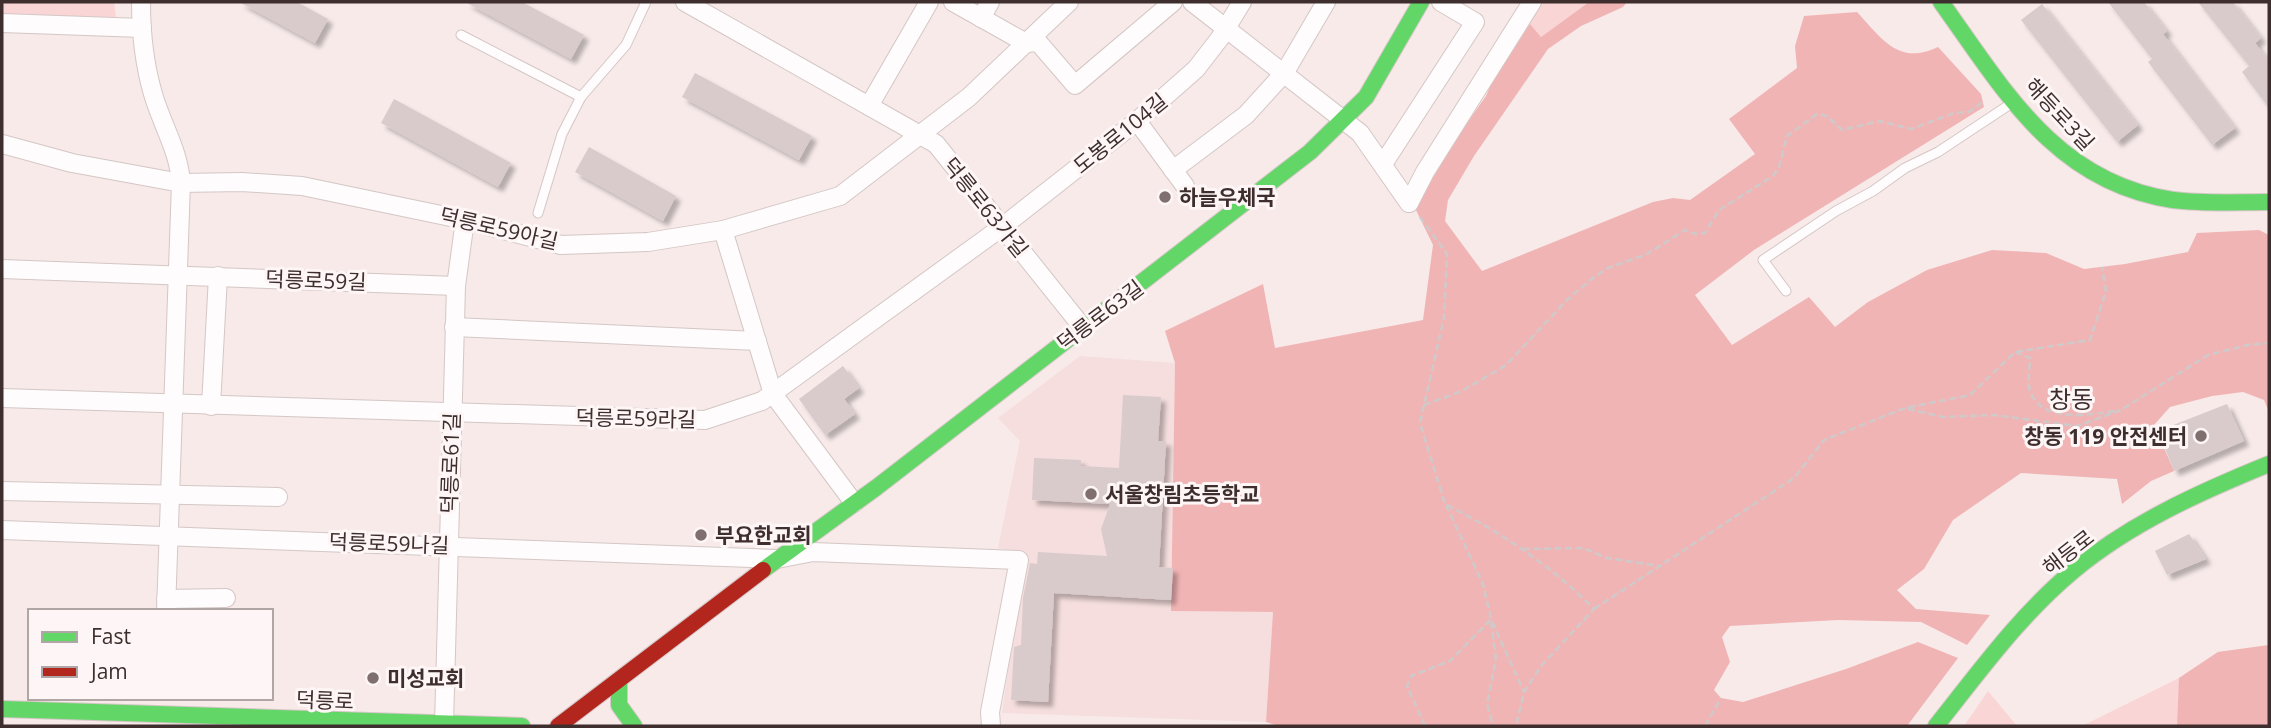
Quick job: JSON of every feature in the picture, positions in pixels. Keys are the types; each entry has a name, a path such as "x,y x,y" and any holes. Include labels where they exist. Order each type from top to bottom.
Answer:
{"street":[{"path":"141,2 143,51 154,96 180,163 181,183 166,605 226,598"},
{"name":"덕릉로63가길","path":"685,2 710,8 936,144 1084,329"},
{"path":"869,106 929,2"},
{"path":"953,2 1026,43 1038,42 1075,85 1174,2"},
{"path":"981,18 990,2"},
{"path":"920,135 969,97 1069,2"},
{"path":"1192,2 1360,133 1409,203"},
{"name":"도봉로104길","path":"1002,228 1137,121 1196,69 1242,2"},
{"path":"1173,170 1246,115 1285,72 1326,2"},
{"name":"덕릉로63길","path":"558,726 855,503 1025,370 1084,329 1310,152 1366,97 1421,2"},
{"path":"1383,164 1475,22 1441,2"},
{"path":"1409,203 1424,172 1532,2"},
{"name":"해등로3길","path":"1941,2 2017,100 2076,164 2109,182 2164,199 2269,202"},
{"path":"2,23 142,28"},
{"path":"1137,121 1185,186"},
{"name":"덕릉로59아길","path":"2,144 72,163 181,183 242,182 302,187 465,220 561,245 648,242 723,230 840,196 920,135"},
{"name":"덕릉로61길","path":"443,724 454,327 456,286 465,220"},
{"name":"덕릉로59라길","path":"2,398 452,415 705,420 762,401 773,394 1002,228"},
{"path":"723,230 773,394 855,503"},
{"name":"덕릉로59길","path":"2,269 456,286"},
{"path":"211,406 218,276"},
{"path":"454,327 757,341"},
{"name":"해등로","path":"1936,726 2022,620 2074,570 2171,507 2269,464"},
{"path":"2,491 278,497"},
{"name":"덕릉로59나길","path":"2,530 777,559"},
{"name":"덕릉로63길","path":"777,559 813,552 1019,560 990,712 991,726"},
{"path":"618,680 615,691 618,705 634,726"},
{"name":"덕릉로","path":"2,709 522,726"}],"lane":[{"path":"538,213 562,134 581,97 626,45 646,2"},
{"path":"461,35 581,97"},
{"path":"1786,291 1763,260 1905,168 1938,152 2017,100"}],"path":[{"path":"1424,405 1462,391 1506,365 1567,300 1608,268 1647,254 1685,230 1705,233 1719,210 1773,176 1782,159 1787,136 1817,114 1827,116 1842,130 1880,121 1911,129 1954,113 1969,111 1983,102"},
{"path":"1409,203 1447,254 1444,318 1420,423 1445,504 1483,584 1496,659 1487,704 1493,726"},
{"path":"1516,726 1524,692 1541,666 1594,609 1794,478 1824,440 1905,408 1970,395 2015,352 2090,340 2106,291 2102,267"},
{"path":"1905,408 1942,417 1994,415 2077,426 2121,410 2208,355 2269,343"},
{"path":"2015,352 2030,358 2029,390 2039,406 2058,413 2085,416 2121,410"},
{"path":"1445,504 1485,524 1558,573 1594,609"},
{"path":"1523,549 1583,548 1607,558 1660,566"},
{"path":"1490,619 1524,692"},
{"path":"1425,726 1407,687 1411,676 1450,661 1490,619"},
{"path":"1705,726 1721,698"}],"shaded area":[{"path":"2,2 114,2 116,18 2,15"},
{"path":"1535,2 1589,2 1541,37 1524,18"},
{"path":"1589,2 1627,2 1623,7 1581,26 1548,49 1474,156 1448,200 1445,221 1482,271 1653,202 1673,198 1690,200 1755,154 1729,119 1797,68 1795,46 1804,16 1857,12 1892,47 1912,53 1938,47 1981,94 1984,107 1754,250 1695,295 1732,345 1809,297 1835,327 1868,302 1927,270 1992,250 2046,253 2084,269 2188,252 2197,233 2259,230 2269,235 2269,412 2264,400 2243,392 2212,396 2170,407 2154,425 2174,471 2151,481 2122,504 2117,479 2021,473 1953,520 1924,569 1897,590 1916,609 1990,615 1967,645 1921,622 1838,620 1730,626 1722,637 1730,662 1714,690 1721,698 1743,702 1846,669 1918,642 1958,658 1907,726 1279,726 1266,722 1273,612 1171,611 1175,363 1165,331 1263,284 1275,348 1423,320 1433,245 1415,208 1429,177 1486,96 1496,72 1530,24 1541,37"},
{"name":"서울창림초등학교","path":"1080,356 1175,363 1171,611 1273,612 1266,722 1002,713 1025,553 998,548 1020,441 998,418"},
{"path":"2269,645 2269,726 2082,726 2179,678 2218,652"},
{"path":"2269,645 2269,726 2177,726 2179,678 2218,652"},
{"path":"1988,691 2017,726 1964,726"}],"building":[{"path":"239,2 297,2 328,19 315,43"},
{"path":"465,2 522,2 584,35 571,59"},
{"path":"2108,2 2144,2 2167,31 2163,34 2235,128 2212,145 2148,62 2152,59"},
{"path":"2198,2 2233,2 2261,38 2255,43 2269,61 2269,108 2242,72 2249,66"},
{"path":"2042,4 2138,125 2117,142 2021,20"},
{"path":"695,73 812,136 799,160 682,97"},
{"path":"394,99 511,163 498,187 381,123"},
{"path":"589,147 676,196 663,221 575,172"},
{"path":"843,366 859,388 844,399 855,414 825,435 799,399"},
{"path":"1123,395 1161,397 1158,441 1166,441 1159,567 1173,568 1171,600 1054,593 1048,702 1011,700 1014,647 1021,645 1023,598 1030,563 1037,564 1038,552 1107,556 1101,529 1110,504 1032,500 1034,458 1081,460 1081,466 1119,468"},
{"name":"창동 119 안전센터","path":"2227,404 2244,441 2174,471 2158,431"},
{"path":"2189,534 2206,559 2167,575 2155,551"}],"traffic: fast":[{"path":"763,570 877,487 1310,152 1366,97 1421,2"},
{"path":"1941,2 1987,68 2037,128 2065,153 2096,174 2132,190 2173,200 2269,202"},
{"path":"1936,726 2018,625 2073,571 2142,523 2269,464"},
{"path":"619,680 619,705 634,726"},
{"path":"2,709 522,726"}],"traffic: jam":[{"path":"558,726 763,570"}],"place":[{"name":"하늘우체국","path":"1165,197"},
{"name":"창동 119 안전센터","path":"2201,436"},
{"name":"서울창림초등학교","path":"1091,494"},
{"name":"부요한교회","path":"701,535"},
{"name":"미성교회","path":"373,678"}],"district":[{"name":"창동","path":"2071,398"}]}
